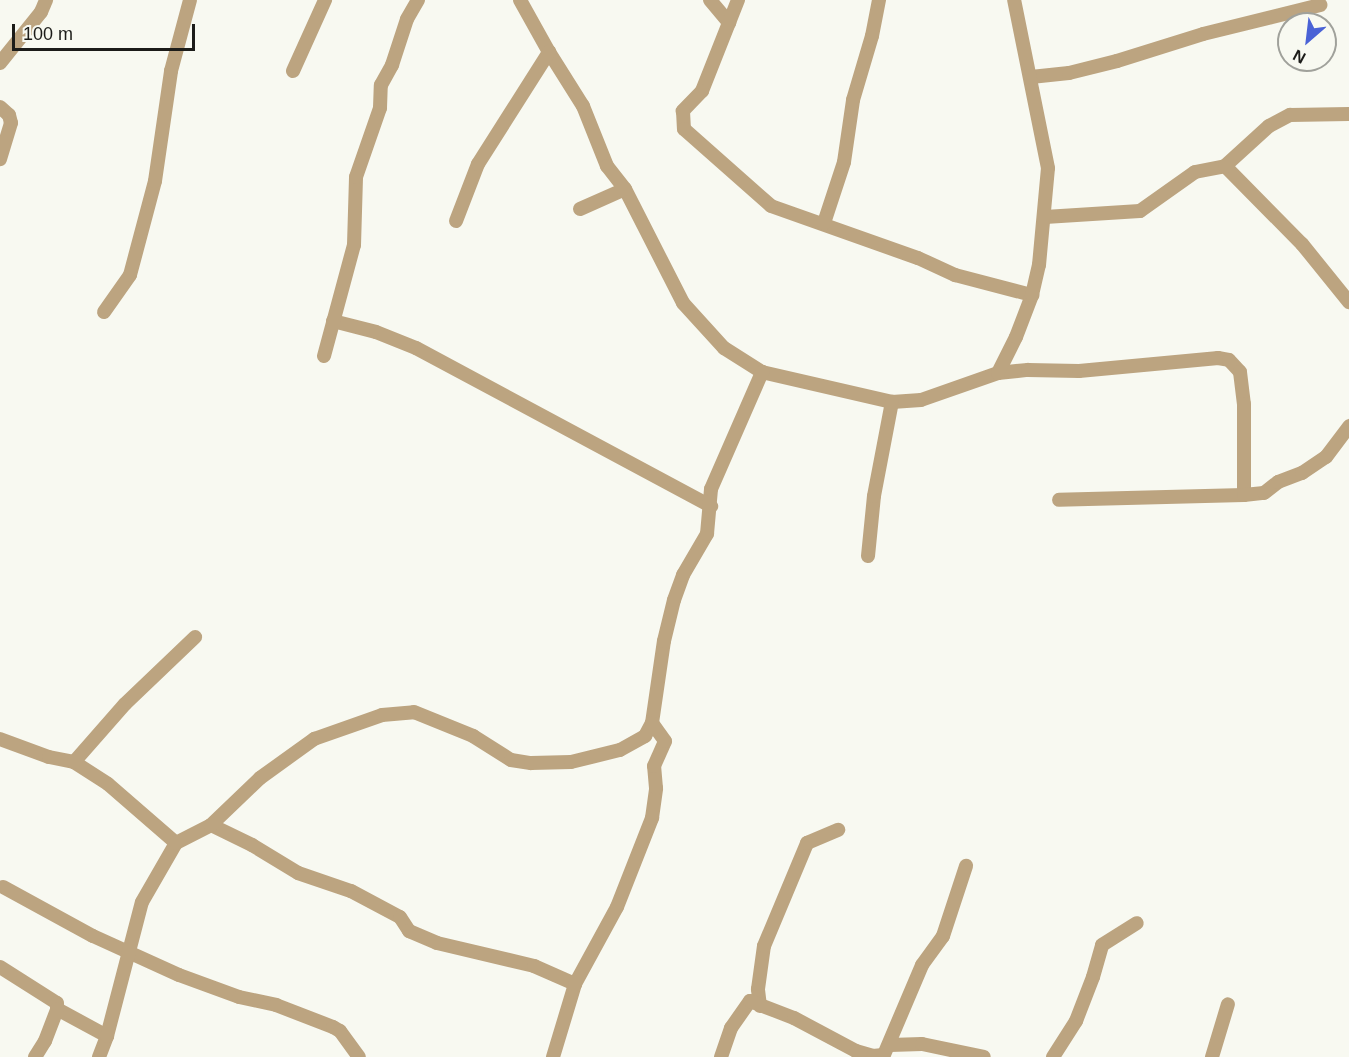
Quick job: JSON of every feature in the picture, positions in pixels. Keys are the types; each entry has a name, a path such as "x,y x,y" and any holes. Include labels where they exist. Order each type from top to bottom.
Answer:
{"street":[{"path":"0,63 41,12 46,0"},
{"path":"104,312 130,275 155,182 171,71 190,0"},
{"path":"293,71 325,0"},
{"path":"324,356 354,245 356,177 380,108 381,85 392,65 407,19 418,0"},
{"path":"710,0 729,23"},
{"path":"738,0 702,91 683,111 684,129 771,206 918,258 955,275 1032,295"},
{"path":"824,223 844,162 853,100 872,36 879,0"},
{"path":"998,373 1032,295 1040,265 1048,168 1014,0"},
{"path":"525,3 549,52 583,106 608,166 625,189 683,303 724,348 762,372 892,402 921,400 998,373 1028,370 1079,371 1218,358 1229,360 1240,372 1244,404 1244,495"},
{"path":"1031,77 1069,73 1118,62 1213,32 1320,5"},
{"path":"456,221 478,164 549,52"},
{"path":"0,107 9,115 11,123 0,159"},
{"path":"1045,217 1140,211 1195,172 1225,166 1269,126 1290,115 1349,114"},
{"path":"1225,166 1302,244 1349,302"},
{"path":"580,209 625,189"},
{"path":"333,321 376,332 416,348 711,506"},
{"path":"99,1057 107,1036 142,902 176,843 211,825 260,778 314,739 382,715 414,712 473,736 511,760 531,763 581,759 620,750 645,736 652,723 664,641 674,600 683,575 707,534 711,489 762,372"},
{"path":"868,556 874,496 892,402"},
{"path":"1059,500 1264,493 1278,482 1302,473 1326,457 1349,426"},
{"path":"74,762 125,704 195,637"},
{"path":"652,723 665,741"},
{"path":"645,736 665,741"},
{"path":"0,739 49,757 74,762 108,784 176,843"},
{"path":"553,1057 575,984 617,907 652,818 657,788 654,766 665,741"},
{"path":"211,825 252,845 298,873 351,891 391,912 400,917 409,931 437,943 534,966 575,984"},
{"path":"760,1006 758,989 764,946 807,843 838,830"},
{"path":"886,1052 922,965 943,936 966,867"},
{"path":"3,887 129,953 179,975 239,997 276,1005 333,1027 340,1031 359,1057"},
{"path":"1053,1057 1076,1022 1094,977 1102,945 1137,923"},
{"path":"0,967 57,1003 57,1009 45,1041 35,1057"},
{"path":"721,1057 731,1028 750,1001 795,1018 856,1051 873,1056 922,1044 984,1057"},
{"path":"1212,1057 1228,1004"},
{"path":"57,1009 107,1036"}]}
